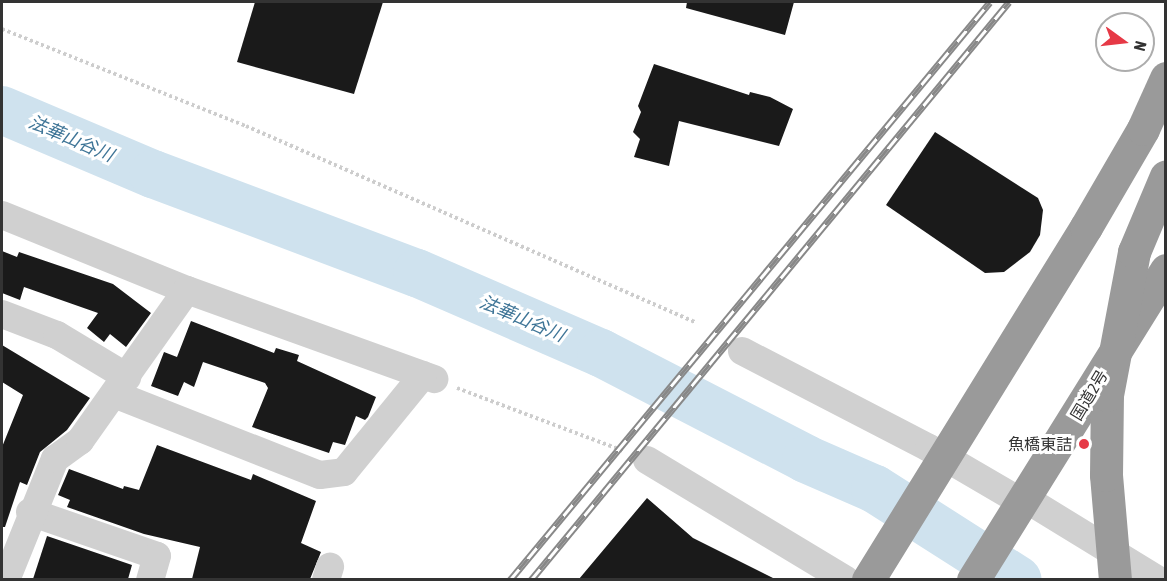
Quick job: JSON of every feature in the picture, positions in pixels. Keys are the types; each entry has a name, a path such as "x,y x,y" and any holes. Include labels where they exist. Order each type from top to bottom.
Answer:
{"highway":[{"path":"868,579 1086,227 1143,129 1166,78"},
{"path":"1115,579 1106,475 1107,395 1134,252 1166,176"},
{"name":"国道2号","path":"974,579 1166,270"}],"street":[{"path":"2,215 187,290 429,377 344,472 320,475 121,386 76,345 19,313"},
{"path":"6,579 30,512 55,459 72,450 121,386 187,290"},
{"path":"742,351 929,448 1158,579"},
{"path":"646,460 846,579"},
{"path":"30,512 158,556 150,579"}],"path":[{"path":"2,29 246,126 695,322"},
{"path":"429,377 646,460"}],"building":[{"path":"255,2 383,2 354,94 237,62"},
{"path":"687,2 794,2 785,35 686,8"},
{"path":"654,64 749,95 750,92 770,97 793,109 779,146 679,121 669,166 634,157 640,139 633,132 641,112 638,106"},
{"path":"935,132 1038,198 1043,210 1040,235 1030,252 1004,272 985,273 886,205"},
{"path":"2,251 17,257 19,252 113,284 151,313 126,347 110,334 104,342 87,328 98,313 24,287 20,300 2,293"},
{"path":"191,321 274,353 276,348 299,355 297,361 376,397 368,417 365,420 356,416 345,445 333,442 329,453 252,427 268,388 265,383 203,362 194,387 184,382 178,396 151,386 164,352 177,357"},
{"path":"2,345 90,398 67,430 40,452 27,485 20,482 5,527 2,527 2,447 23,395 2,382"},
{"path":"157,445 251,480 253,474 316,501 301,543 321,552 310,579 192,579 200,547 144,534 67,507 70,500 58,495 69,469 123,489 124,486 139,490"},
{"path":"647,498 693,538 775,579 579,579"},
{"path":"47,536 132,565 128,579 33,579"}],"waterway":[{"name":"法華山谷川","path":"2,110 153,174 417,273 601,353 806,459 875,489 1018,580"}],"railway":[{"path":"510,580 990,2"},
{"path":"531,580 1009,2"}],"place":[{"name":"魚橋東詰","path":"1084,444"}]}
